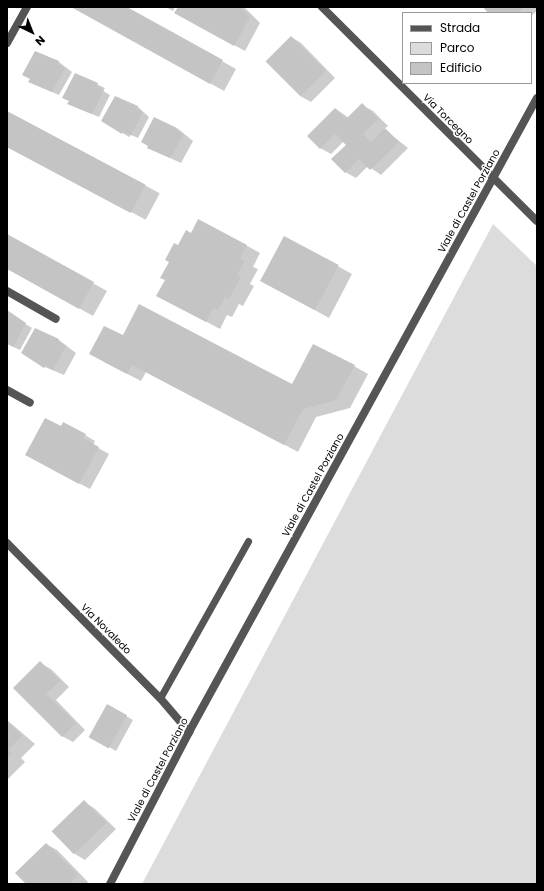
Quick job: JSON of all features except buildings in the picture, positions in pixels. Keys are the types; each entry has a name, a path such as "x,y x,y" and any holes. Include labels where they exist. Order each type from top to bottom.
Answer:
{"street":[{"path":"7,43 27,7"},
{"name":"Via Torcegno","path":"322,7 537,221"},
{"name":"Viale di Castel Porziano","path":"110,884 189,732 537,98"},
{"path":"7,291 56,319"},
{"path":"7,390 30,403"},
{"name":"Via Novaledo","path":"7,543 160,698 189,732"}],"lane":[{"path":"160,698 248,541"}],"green space":[{"path":"493,224 537,266 537,884 142,884"}]}
